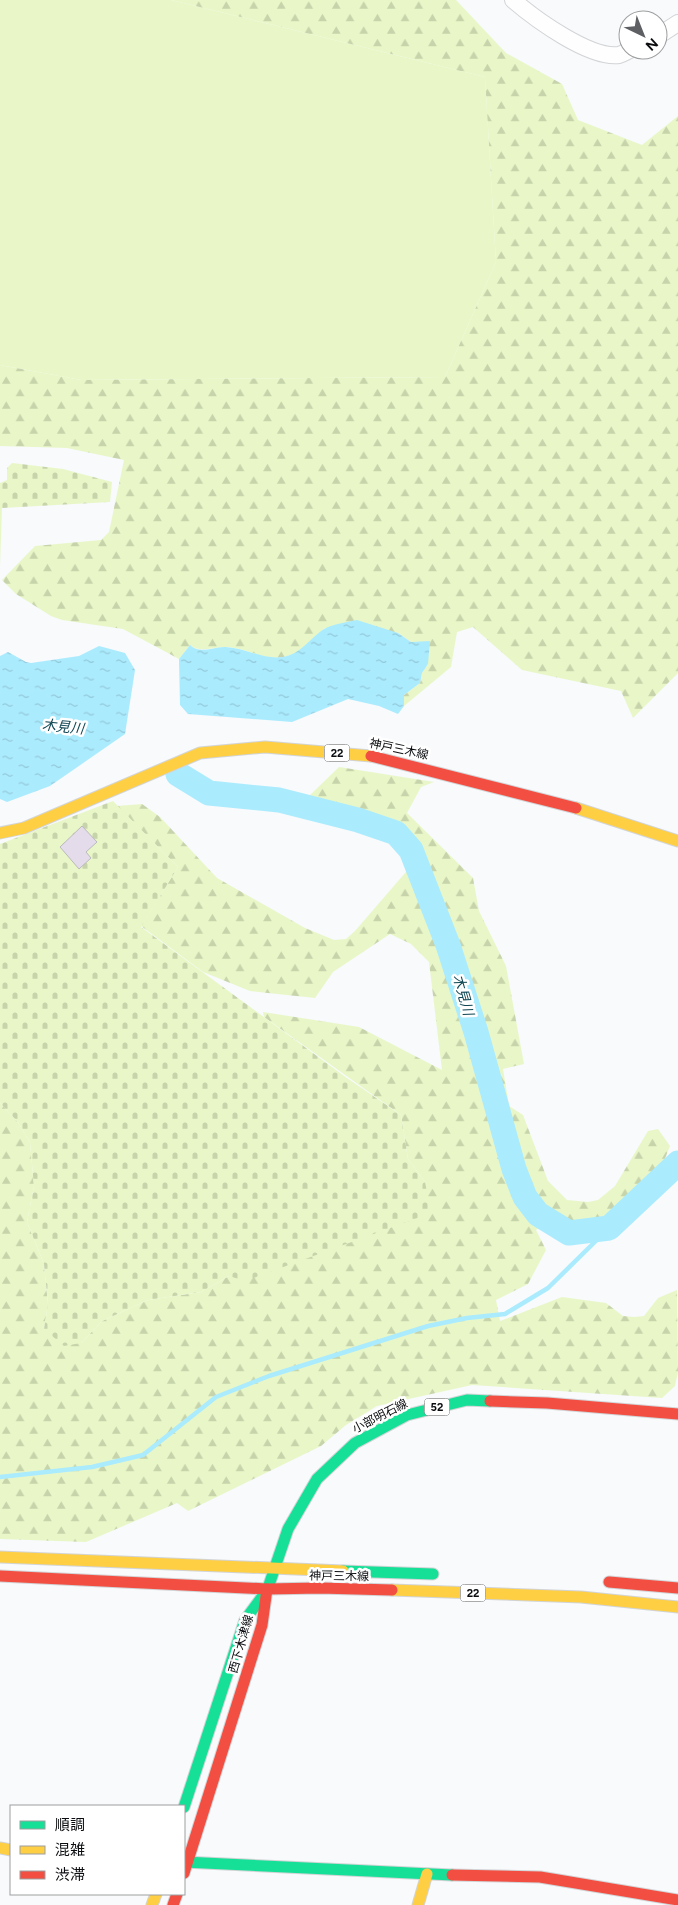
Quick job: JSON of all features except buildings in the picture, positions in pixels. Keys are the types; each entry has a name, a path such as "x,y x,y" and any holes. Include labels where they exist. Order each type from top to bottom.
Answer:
{"main road":[{"name":"神戸三木線","path":"0,833 24,828 200,753 265,748 377,756 561,803 678,841"},
{"name":"小部明石線","path":"267,1589 288,1529 317,1478 355,1443 407,1414 467,1400 547,1403 678,1414"},
{"name":"神戸三木線","path":"0,1557 274,1569 445,1574"},
{"name":"神戸三木線","path":"0,1576 267,1589 320,1588 581,1597 678,1607"},
{"path":"599,1581 678,1588"},
{"name":"西下木津線","path":"185,1805 245,1620 267,1589"},
{"name":"西下木津線","path":"185,1866 262,1625 267,1589"},
{"path":"185,1866 540,1877 676,1902"},
{"path":"418,1905 427,1874"}],"street":[{"path":"513,0 564,38 598,52 618,55"}],"green space":[{"path":"0,0 171,0 485,77 496,262 445,377 81,380 0,365"},
{"path":"171,0 456,0 506,53 562,84 578,120 642,145 678,116 678,673 633,718 621,691 522,670 473,627 457,632 451,667 404,706 404,695 420,683 422,673 428,664 411,642 398,633 325,628 301,649 284,657 263,656 227,647 198,649 190,645 179,659 123,629 62,620 51,616 16,594 2,580 35,546 101,540 109,532 124,460 67,448 0,446 0,365 81,380 445,377 496,262 485,77"},
{"path":"12,463 63,469 112,482 110,502 2,508 0,567 0,483 7,480 7,468"},
{"path":"339,767 434,782 421,787 407,813 473,878 479,911 506,966 524,1064 503,1069 509,1106 523,1115 548,1181 567,1200 588,1202 598,1200 615,1186 648,1131 658,1129 670,1146 662,1166 606,1219 574,1226 554,1216 536,1230 546,1250 528,1284 496,1300 500,1321 562,1297 606,1303 623,1316 644,1316 658,1298 677,1290 678,1372 675,1386 662,1398 472,1385 377,1406 346,1425 321,1446 188,1511 177,1503 86,1542 0,1539 0,1103 17,1121 30,1142 34,1186 27,1222 44,1264 48,1304 44,1329 81,1343 102,1321 148,1300 201,1292 229,1276 425,1182 408,1159 401,1115 264,1017 263,1012 359,1027 442,1070 429,962 411,944 390,934 333,972 315,998 250,991 203,972 141,926 178,867 117,806 142,804 160,817 217,878 305,928 334,940 346,939 424,851 398,825 307,798"},
{"path":"113,801 178,867 141,927 347,1078 401,1115 408,1159 425,1182 431,1213 245,1281 229,1276 201,1292 148,1300 102,1321 81,1343 64,1346 44,1329 48,1304 44,1264 27,1222 34,1186 30,1142 17,1121 0,1103 0,844"}],"water":[{"path":"357,620 398,633 411,642 430,641 428,664 422,673 420,683 404,695 404,706 398,714 379,706 348,699 292,722 188,714 180,705 179,659 190,645 203,650 226,647 269,657 283,657 295,653 324,629 336,624"},
{"path":"99,646 125,653 135,670 125,734 50,786 7,802 0,799 0,656 8,652 31,663 79,656"}],"waterway":[{"name":"木見川","path":"178,774 209,793 279,800 358,820 396,833 411,850 448,945 476,1032 514,1169 525,1197 538,1214 569,1233 609,1228 678,1163"},
{"path":"0,1477 92,1467 143,1455 216,1397 269,1376 428,1326 467,1318 505,1314 548,1288 609,1228"}],"traffic: fast":[{"path":"269,1585 288,1529 317,1479 355,1443 407,1415 467,1400 490,1401"},
{"path":"343,1571 433,1574"},
{"path":"185,1805 245,1620 265,1593"},
{"path":"185,1862 452,1875"}],"traffic: slow":[{"path":"0,833 24,828 200,753 265,747 371,756"},
{"path":"576,808 678,841"},
{"path":"0,1557 343,1571"},
{"path":"392,1590 581,1597 678,1607"},
{"path":"0,1848 10,1850"},
{"path":"418,1905 427,1874"},
{"path":"152,1905 156,1895"}],"traffic: jam":[{"path":"371,756 576,808"},
{"path":"490,1401 547,1403 678,1414"},
{"path":"0,1576 267,1589 392,1590"},
{"path":"609,1582 678,1588"},
{"path":"185,1870 262,1625 267,1589"},
{"path":"452,1875 540,1877 678,1900"},
{"path":"173,1905 177,1895"}]}
